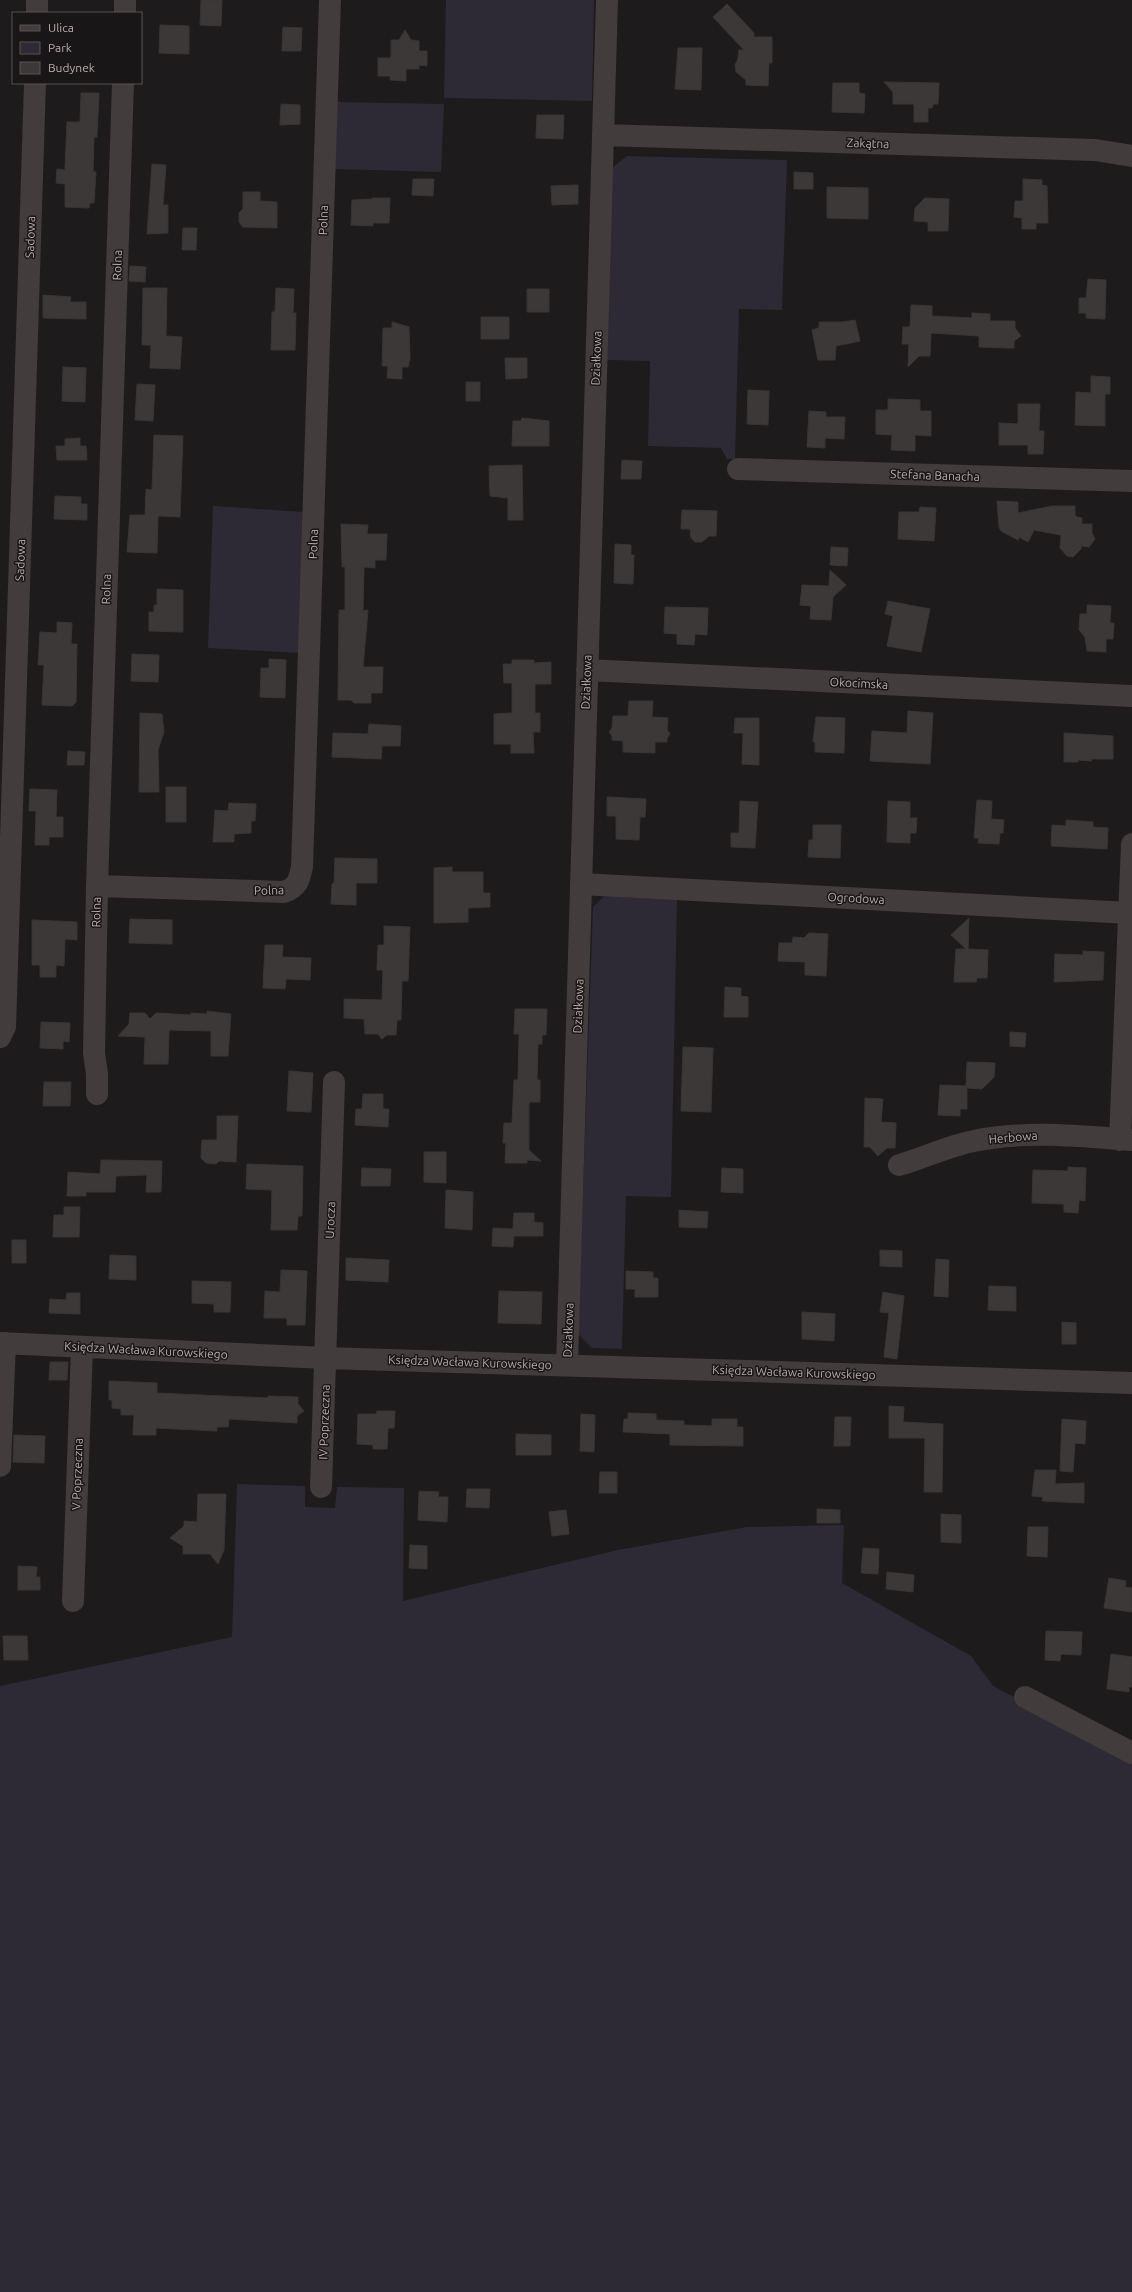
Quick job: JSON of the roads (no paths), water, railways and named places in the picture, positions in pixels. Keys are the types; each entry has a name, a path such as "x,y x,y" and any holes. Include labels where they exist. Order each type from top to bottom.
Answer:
{"street":[{"path":"37,0 37,12"},
{"path":"125,0 125,12"},
{"name":"Polna","path":"97,886 284,892 293,889 299,882 302,859 330,0"},
{"name":"Działkowa","path":"568,1365 607,0"},
{"name":"Sadowa","path":"0,1037 5,1027 35,84"},
{"name":"Rolna","path":"97,1094 97,1074 94,1054 97,886 123,84"},
{"name":"Zakątna","path":"603,135 1095,150 1132,156"},
{"name":"Stefana Banacha","path":"738,469 1132,481"},
{"name":"Okocimska","path":"587,670 1132,696"},
{"path":"1126,1140 1132,844"},
{"name":"Ogrodowa","path":"581,884 1130,913"},
{"name":"Urocza","path":"326,1358 334,1082"},
{"name":"Herbowa","path":"899,1165 974,1141 1009,1136 1036,1134 1126,1140"},
{"path":"0,1466 3,1343"},
{"name":"Księdza Wacława Kurowskiego","path":"3,1343 326,1358 1132,1383"},
{"name":"V Poprzeczna","path":"73,1601 82,1347"},
{"name":"IV Poprzeczna","path":"321,1487 326,1358"},
{"path":"1025,1697 1132,1753"}]}
